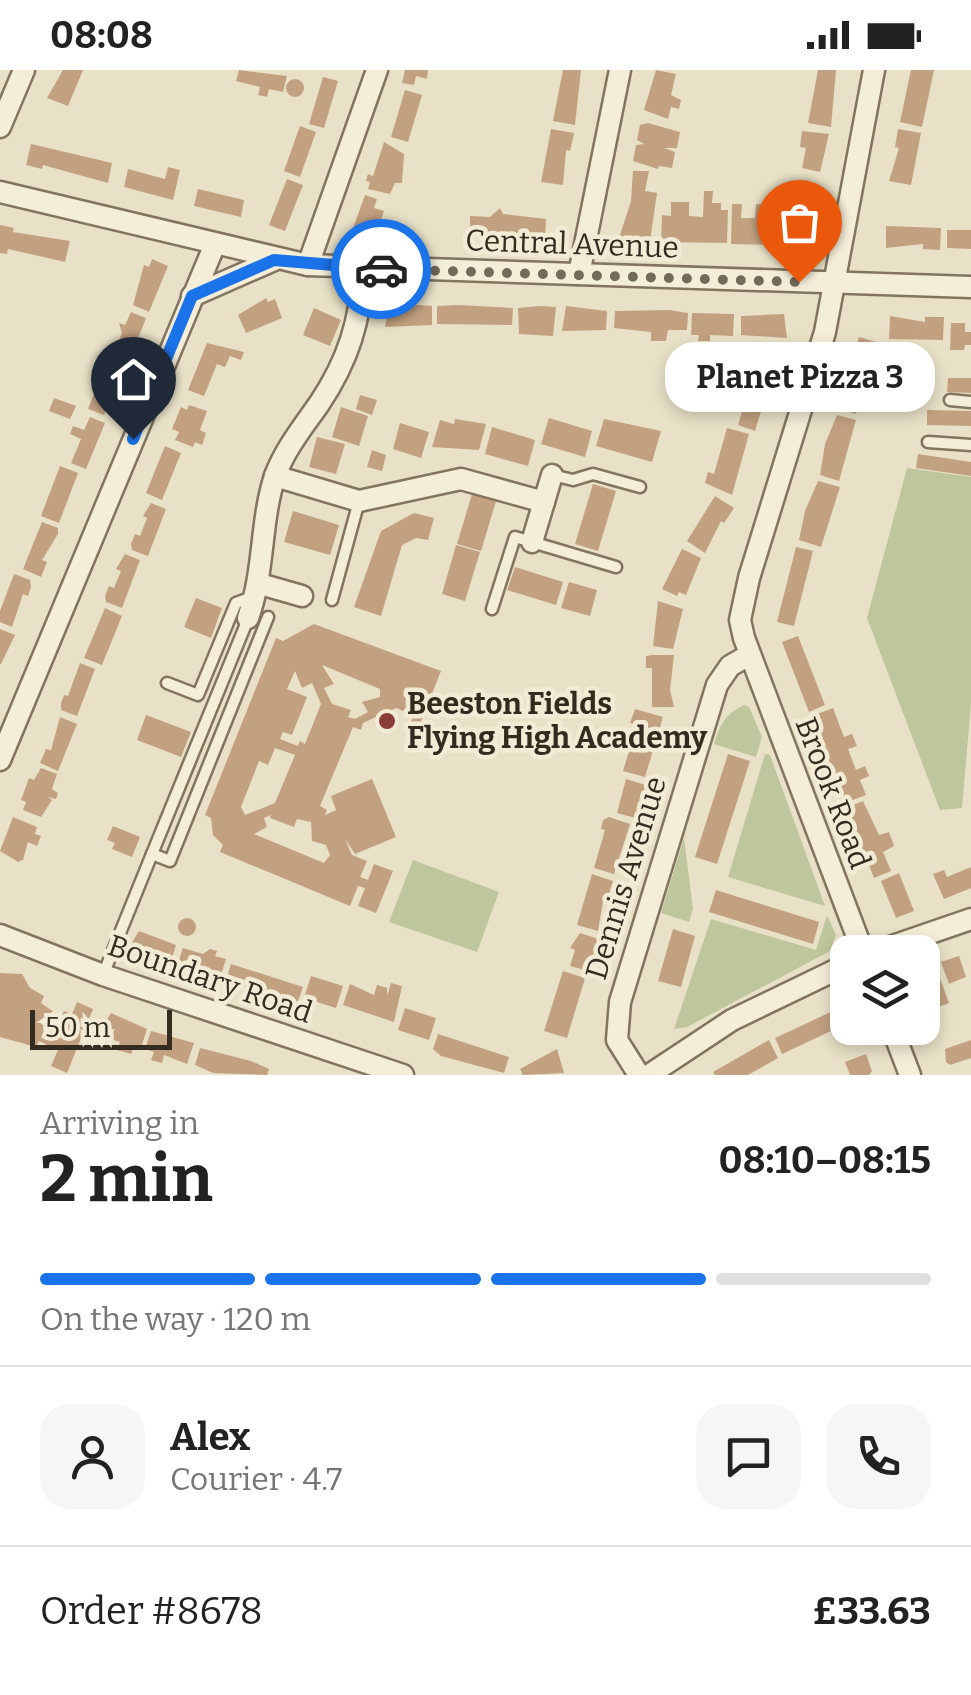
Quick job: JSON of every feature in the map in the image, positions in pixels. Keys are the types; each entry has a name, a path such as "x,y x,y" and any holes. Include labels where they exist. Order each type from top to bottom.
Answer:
{"street":[{"path":"0,127 24,70"},
{"path":"308,264 377,70"},
{"path":"579,274 620,70"},
{"path":"749,655 742,630 743,600 825,332 874,70"},
{"name":"Central Avenue","path":"0,192 274,260 308,264 971,287"},
{"path":"0,760 214,244"},
{"path":"192,296 274,260"},
{"path":"258,618 258,590 276,476 286,451 336,377 352,341 359,320 363,268"},
{"path":"532,542 552,474"},
{"path":"276,476 360,500 461,479 544,502"},
{"path":"258,590 302,596"},
{"name":"Brook Road","path":"749,655 856,935"},
{"name":"Dennis Avenue","path":"639,1075 617,1040 620,1002 711,700 724,673 749,655"},
{"path":"924,935 971,919"},
{"name":"Boundary Road","path":"0,936 103,975 403,1075"},
{"path":"649,1075 732,1020 830,973"},
{"path":"899,1045 910,1075"}],"lane":[{"path":"950,400 971,402"},
{"path":"928,442 971,445"},
{"path":"552,474 573,480 592,474 640,487"},
{"path":"332,600 360,500"},
{"path":"492,609 515,537 616,568"},
{"path":"167,683 198,695 236,603 258,590"},
{"path":"152,854 170,860 258,618"},
{"path":"103,975 152,854 258,618"}],"green space":[{"path":"907,468 971,477 971,704 962,808 940,810 867,618"},
{"path":"744,705 749,707 762,737 756,757 714,744 724,721"},
{"path":"765,754 770,755 825,906 728,877"},
{"path":"684,838 693,909 689,922 661,913"},
{"path":"413,860 499,892 477,952 389,922"},
{"path":"827,915 836,935 830,935 830,951 687,1027 674,1029 711,919 816,950"}],"building":[{"path":"63,70 83,70 68,106 47,98"},
{"path":"239,70 287,76 283,92 269,89 267,97 258,95 260,87 236,81"},
{"path":"405,70 428,70 427,79 416,76 414,85 402,83"},
{"path":"563,70 581,70 575,125 553,121"},
{"path":"656,70 676,74 671,95 681,100 679,109 671,107 668,119 644,110"},
{"path":"818,70 836,70 831,127 808,123"},
{"path":"911,70 934,70 922,127 900,122"},
{"path":"323,77 338,81 324,128 309,124"},
{"path":"295,79 302,81 302,95 295,97 288,95 286,88 288,81"},
{"path":"405,90 422,95 408,142 391,137"},
{"path":"648,123 680,132 677,148 664,148 675,152 672,168 658,169 633,161 636,145 644,144 637,140 640,125"},
{"path":"300,126 316,132 300,177 284,171"},
{"path":"551,129 574,133 570,151 566,150 563,185 541,182"},
{"path":"898,129 921,133 911,185 889,181 899,148 895,147"},
{"path":"802,131 829,134 820,172 802,168 806,148 800,147"},
{"path":"384,142 404,154 402,183 395,183 390,194 368,189 370,182 366,181 368,174 373,176"},
{"path":"31,144 112,163 108,183 43,165 42,169 26,165"},
{"path":"168,167 180,170 173,200 124,187 128,169 165,179"},
{"path":"633,171 649,171 645,191 657,193 650,241 619,238 631,201"},
{"path":"287,179 303,185 285,231 269,225"},
{"path":"198,189 244,200 241,217 194,206"},
{"path":"704,191 713,191 712,203 721,203 721,210 728,210 727,243 661,242 662,215 671,216 671,202 689,202 689,216 703,217"},
{"path":"365,195 377,199 374,208 384,211 373,242 363,239 360,246 348,242"},
{"path":"732,204 742,204 741,218 755,218 756,204 773,205 773,218 786,219 786,205 804,206 803,219 811,219 811,232 825,233 825,246 731,244"},
{"path":"500,208 503,214 546,219 545,236 470,233 470,216 490,217"},
{"path":"0,225 14,228 13,232 70,241 65,262 8,249 7,254 0,253"},
{"path":"886,226 941,228 940,250 923,249 923,244 886,248"},
{"path":"947,230 971,230 971,249 947,248"},
{"path":"152,259 168,266 149,312 133,305 144,265 149,267"},
{"path":"266,298 268,302 275,299 282,318 246,333 238,315"},
{"path":"390,303 432,306 432,325 385,327"},
{"path":"437,306 513,308 512,325 437,324"},
{"path":"566,306 607,311 606,330 562,331"},
{"path":"556,307 553,336 519,334 518,308"},
{"path":"314,308 341,320 330,346 303,335"},
{"path":"615,311 688,313 687,330 668,330 666,341 651,341 651,332 614,328"},
{"path":"131,312 146,318 128,364 112,358 122,333 119,323 125,325"},
{"path":"692,313 734,314 733,336 710,335 710,341 698,341 699,335 691,335"},
{"path":"784,314 787,338 741,335 741,316"},
{"path":"890,316 925,322 925,317 944,317 943,340 889,339"},
{"path":"951,323 965,323 965,332 971,332 971,345 965,345 964,350 950,350"},
{"path":"859,337 876,342 856,414 839,409"},
{"path":"207,343 244,352 241,360 230,356 225,367 217,364 204,396 188,390"},
{"path":"759,354 777,359 755,431 738,425"},
{"path":"107,362 122,368 104,415 88,409"},
{"path":"948,378 971,378 971,393 947,392"},
{"path":"360,395 377,400 372,415 356,409"},
{"path":"54,398 76,406 70,419 49,411"},
{"path":"189,405 207,411 200,430 206,433 202,445 195,442 193,447 175,440 179,432 172,429 181,407 187,410"},
{"path":"341,407 368,416 359,446 332,437"},
{"path":"927,410 971,411 971,426 927,425"},
{"path":"837,415 856,420 839,481 820,475 825,444"},
{"path":"90,417 105,423 86,469 71,463 81,439 70,434 73,426 84,430"},
{"path":"549,418 592,431 585,457 541,444"},
{"path":"455,419 486,424 479,450 432,447 440,420 454,424"},
{"path":"604,419 661,431 652,462 596,446"},
{"path":"400,423 429,432 421,458 393,449"},
{"path":"492,427 535,440 528,466 485,454"},
{"path":"727,428 749,434 732,495 705,483 708,472 714,474"},
{"path":"317,437 345,444 336,474 309,467"},
{"path":"165,446 181,453 162,500 146,493"},
{"path":"372,450 386,455 382,471 367,467"},
{"path":"918,454 971,462 971,476 916,468"},
{"path":"60,466 78,473 59,523 41,516"},
{"path":"818,481 840,487 821,547 799,540 805,511"},
{"path":"593,484 616,491 598,551 575,544"},
{"path":"472,494 496,501 481,551 457,544"},
{"path":"715,496 734,508 724,523 721,521 705,553 687,541"},
{"path":"151,503 166,509 148,556 132,550 131,544 135,534 140,536 147,518 143,516"},
{"path":"293,511 339,525 330,555 284,542"},
{"path":"414,513 434,518 428,540 416,538 402,545 381,616 354,607 381,531"},
{"path":"42,522 58,528 58,534 42,560 47,562 41,577 23,569"},
{"path":"456,545 480,552 465,601 442,594"},
{"path":"796,547 813,551 794,626 777,622"},
{"path":"682,549 701,558 686,595 679,592 677,596 662,589"},
{"path":"125,554 140,560 122,608 106,602 105,596 109,586 114,588 121,571 116,569"},
{"path":"515,567 563,582 556,605 507,590"},
{"path":"14,574 30,580 31,587 28,596 23,594 12,627 0,622 0,611"},
{"path":"569,582 597,590 590,616 561,608"},
{"path":"196,598 222,608 211,638 184,627"},
{"path":"658,601 683,609 673,649 653,646"},
{"path":"105,608 122,616 102,665 84,658"},
{"path":"314,624 441,671 415,737 406,734 420,699 412,696 406,712 396,708 363,723 361,730 353,727 320,806 327,810 325,815 336,810 331,796 372,779 396,837 355,854 345,839 352,855 367,861 360,877 368,880 374,864 393,871 376,913 358,906 365,888 358,886 350,906 220,852 223,845 213,835 211,818 205,815 276,638 283,641","holes":["322,665 380,689 380,697 362,702 368,712 355,719 348,717 351,710 332,704 324,688 334,684","295,671 302,688 312,683 321,704 305,744 300,741 298,746 280,739 283,732 292,735 307,697 287,689","275,748 295,755 275,803 245,815 241,807 259,761 268,765","271,815 270,818 294,827 297,819 311,822 312,841 326,845 330,855 324,863 254,834 267,827 264,818"]},
{"path":"0,629 15,635 1,664 0,664"},
{"path":"798,636 825,705 809,712 782,642"},
{"path":"674,655 670,690 674,707 652,707 652,668 646,668 646,656"},
{"path":"80,663 95,669 77,716 61,710 61,703 64,695 68,696"},
{"path":"833,708 844,737 852,734 857,746 848,749 856,770 865,766 869,776 860,780 866,795 845,803 812,716"},
{"path":"635,709 663,717 645,777 623,771 637,725 630,723"},
{"path":"146,715 191,732 181,757 137,740"},
{"path":"60,717 77,724 58,771 40,763 46,749 51,750"},
{"path":"728,754 750,761 717,864 695,857"},
{"path":"41,768 57,774 52,789 58,793 56,799 48,797 52,800 41,817 23,810 26,802 21,800 29,778 34,780"},
{"path":"626,779 649,786 639,819 617,813"},
{"path":"863,801 879,835 889,832 894,846 883,852 891,871 874,878 846,808"},
{"path":"13,817 37,827 35,834 41,836 37,846 28,842 23,860 18,862 0,851"},
{"path":"609,817 630,824 614,874 594,868 605,830 601,829 603,820"},
{"path":"113,826 140,837 132,857 112,849 115,843 107,840"},
{"path":"971,867 971,888 944,899 933,874 944,870 947,877"},
{"path":"899,873 914,911 896,918 881,881"},
{"path":"592,874 613,881 608,897 604,896 598,931 577,925"},
{"path":"716,890 819,922 813,944 709,912"},
{"path":"187,918 194,920 194,934 187,936 180,934 178,927 180,920"},
{"path":"673,929 695,936 681,987 658,981"},
{"path":"139,931 176,945 170,964 133,956 137,946 131,944"},
{"path":"580,933 602,940 592,972 570,966 575,950 570,948"},
{"path":"183,948 203,954 210,949 217,951 215,956 226,959 221,975 216,974 213,982 177,966"},
{"path":"959,956 966,977 949,984 941,962"},
{"path":"231,964 303,987 297,1004 226,981"},
{"path":"563,971 585,978 567,1038 544,1031"},
{"path":"0,973 22,974 30,988 44,996 41,1003 61,1017 64,1011 72,1014 77,1002 93,1009 67,1073 51,1066 58,1050 43,1050 46,1044 39,1041 36,1047 0,1037"},
{"path":"311,976 343,986 336,1008 304,998"},
{"path":"940,979 949,1003 940,1006"},
{"path":"391,983 402,986 394,1022 343,1005 350,984 374,995 377,985 387,988 387,996"},
{"path":"405,1008 436,1018 429,1040 398,1030"},
{"path":"830,1012 830,1031 782,1054 775,1038"},
{"path":"111,1013 147,1029 141,1048 134,1045 131,1054 117,1050 120,1042 97,1035"},
{"path":"151,1031 194,1043 187,1064 164,1055 162,1063 151,1060 154,1052 145,1049"},
{"path":"438,1034 509,1057 504,1073 441,1056 433,1049"},
{"path":"769,1040 778,1058 748,1075 713,1072"},
{"path":"971,1040 971,1058 950,1065 946,1062 945,1049"},
{"path":"200,1048 251,1061 269,1069 267,1075 213,1073 195,1065"},
{"path":"557,1049 564,1073 523,1075 520,1069"},
{"path":"866,1054 872,1071 869,1075 850,1075 845,1062"}],"way so far":[{"path":"381,269 799,282"}],"place":[{"name":"Planet Pizza 3","path":"799,282"},
{"name":"Beeston Fields Flying High Academy","path":"387,721"}],"route":[{"path":"133,439 192,296 274,260 381,269"}]}
